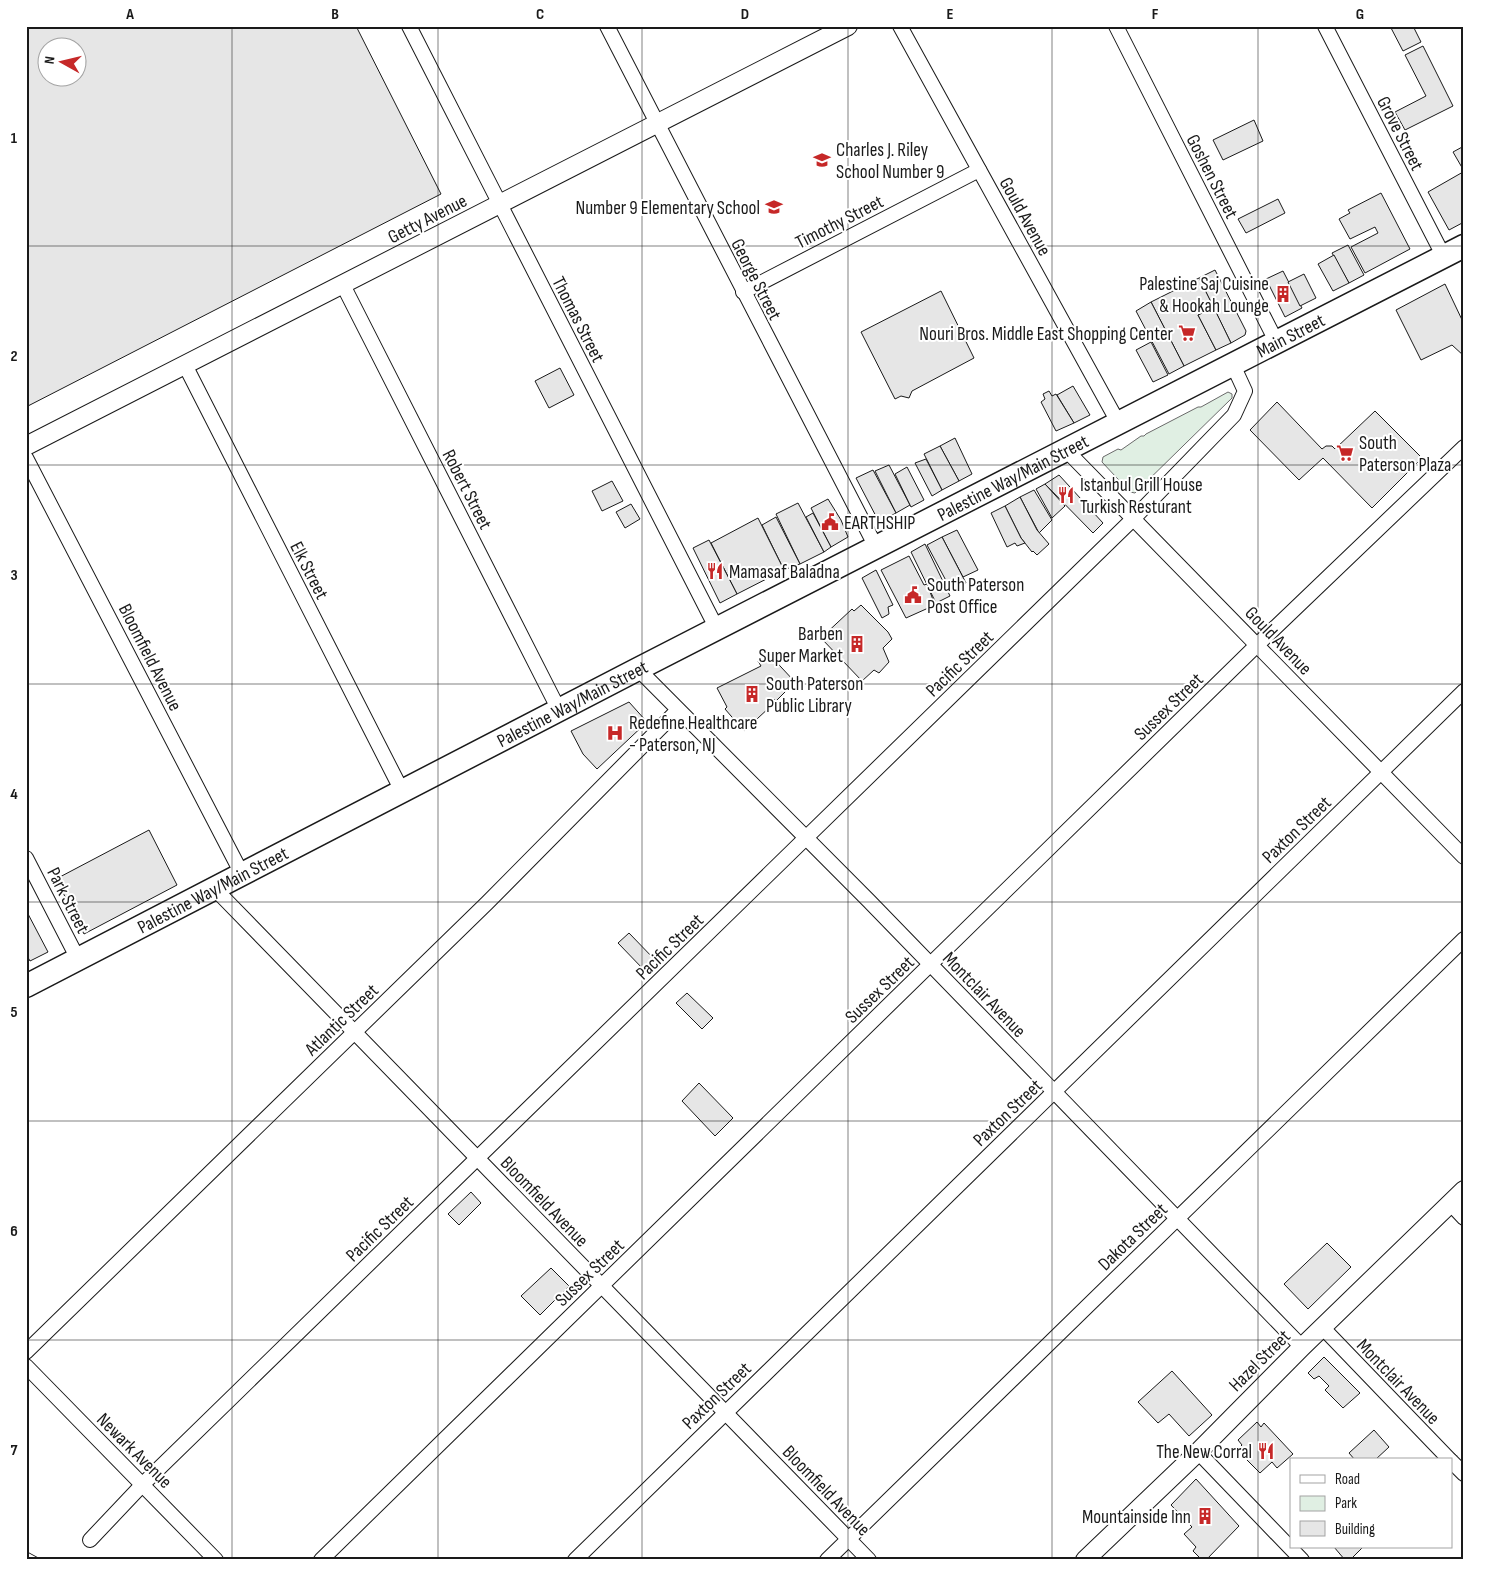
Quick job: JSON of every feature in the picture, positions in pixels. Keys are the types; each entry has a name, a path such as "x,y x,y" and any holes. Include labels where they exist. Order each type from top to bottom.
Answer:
{"main road":[{"name":"Main Street","path":"1119,424 1464,246"},
{"name":"Palestine Way/Main Street","path":"26,986 717,628 1119,424"}],"street":[{"name":"Thomas Street","path":"409,26 717,628"},
{"name":"George Street","path":"607,26 876,548"},
{"name":"Getty Avenue","path":"26,446 848,26"},
{"name":"Gould Avenue","path":"900,26 1119,424"},
{"name":"Goshen Street","path":"1116,26 1277,343"},
{"name":"Grove Street","path":"1324,26 1444,257"},
{"name":"Timothy Street","path":"743,292 980,170"},
{"name":"Robert Street","path":"343,285 559,710"},
{"name":"Elk Street","path":"185,365 402,791"},
{"name":"Pacific Street","path":"90,1540 143,1484 1134,519 1234,415 1245,391 1233,365"},
{"name":"Sussex Street","path":"321,1560 1257,645 1464,447"},
{"name":"Gould Avenue","path":"1066,450 1464,857"},
{"name":"Bloomfield Avenue","path":"26,458 242,874"},
{"name":"Montclair Avenue","path":"638,669 931,965 1302,1347"},
{"name":"Paxton Street","path":"575,1560 1464,692"},
{"name":"Atlantic Street","path":"26,1352 501,889 678,710"},
{"name":"Park Street","path":"26,858 78,959"},
{"name":"Bloomfield Avenue","path":"215,889 869,1560"},
{"name":"Dakota Street","path":"828,1560 1464,939"},
{"name":"Hazel Street","path":"1085,1560 1198,1452 1322,1327 1464,1190"},
{"path":"1450,1204 1464,1218"},
{"name":"Montclair Avenue","path":"1322,1327 1448,1458"},
{"name":"Newark Avenue","path":"26,1366 216,1560"},
{"path":"1198,1452 1290,1548"},
{"name":"Montclair Avenue","path":"1452,1462 1464,1474"},
{"path":"1290,1548 1302,1560"}],"green space":[{"path":"1228,392 1232,394 1232,398 1135,493 1130,492 1102,462 1103,457 1118,449 1121,450 1141,436"}],"building":[{"path":"26,26 356,26 441,194 26,407"},
{"path":"1390,26 1413,26 1421,42 1403,51"},
{"path":"1423,46 1453,106 1405,130 1395,112 1426,96 1405,55"},
{"path":"1254,120 1263,141 1223,160 1213,140"},
{"path":"1464,146 1464,171 1453,152"},
{"path":"1463,172 1464,222 1449,230 1428,192"},
{"path":"1381,193 1410,249 1365,273 1351,247 1378,233 1375,227 1350,239 1339,219 1350,213 1348,210"},
{"path":"1278,199 1285,213 1246,233 1238,219"},
{"path":"1348,245 1364,275 1349,283 1332,253"},
{"path":"1334,255 1349,283 1333,291 1318,264"},
{"path":"1215,270 1246,331 1245,335 1231,343 1199,278"},
{"name":"Palestine Saj Cuisine & Hookah Lounge","path":"1283,271 1302,308 1285,317 1266,279"},
{"path":"1304,274 1316,298 1300,306 1288,282"},
{"name":"Nouri Bros. Middle East Shopping Center","path":"1199,278 1214,308 1198,315 1216,350 1184,366 1151,302"},
{"path":"1445,284 1464,324 1464,356 1452,345 1421,360 1396,310"},
{"path":"941,291 974,358 912,391 909,398 901,396 895,399 861,332"},
{"path":"1151,302 1184,366 1169,374 1136,311"},
{"path":"1214,308 1231,343 1216,350 1198,315"},
{"path":"1151,342 1168,375 1153,382 1136,350"},
{"path":"560,368 574,395 549,408 535,381"},
{"path":"1073,386 1090,415 1074,423 1057,395"},
{"path":"1049,391 1052,396 1056,394 1074,423 1056,431 1041,402 1045,399 1043,394"},
{"name":"South Paterson Plaza","path":"1277,402 1322,449 1326,446 1332,446 1335,449 1375,411 1422,458 1372,508 1323,458 1299,480 1250,430"},
{"path":"955,438 972,474 959,481 940,446"},
{"path":"940,446 959,481 942,490 924,454"},
{"path":"926,459 942,490 932,496 915,463"},
{"path":"889,465 910,505 896,513 875,471"},
{"path":"907,467 924,500 911,507 895,474"},
{"path":"873,470 896,513 879,522 856,478"},
{"name":"Istanbul Grill House Turkish Resturant","path":"1059,475 1103,523 1093,533 1045,484"},
{"path":"612,481 623,501 602,511 592,491"},
{"path":"1045,484 1065,506 1052,518 1036,489"},
{"path":"1034,490 1052,520 1039,533 1020,497"},
{"path":"1020,497 1037,530 1049,544 1037,555 1032,552 1021,538 1005,506"},
{"name":"EARTHSHIP","path":"828,499 841,520 848,537 831,547 811,508"},
{"path":"798,503 824,552 800,564 776,514"},
{"path":"631,504 640,519 625,528 616,512"},
{"path":"1005,506 1025,543 1017,546 1015,543 1007,547 991,513"},
{"path":"813,513 831,547 824,552 806,517"},
{"path":"776,517 800,564 784,570 762,525"},
{"path":"758,518 784,570 737,594 711,543"},
{"path":"957,530 978,570 963,577 942,537"},
{"path":"942,537 966,583 951,590 927,545"},
{"name":"Mamasaf Baladna","path":"709,540 737,594 720,603 693,548"},
{"path":"925,544 950,596 936,603 911,552"},
{"name":"South Paterson Post Office","path":"909,556 924,585 927,584 935,605 906,618 881,570"},
{"path":"876,570 893,605 888,607 889,614 882,618 862,578"},
{"name":"Barben Super Market","path":"861,605 888,632 892,639 883,648 889,662 879,673 874,670 862,681 821,638 852,609 854,611"},
{"name":"South Paterson Public Library","path":"767,652 795,682 776,701 774,699 771,702 771,706 744,731 725,709 727,707 717,688 761,666 758,661"},
{"path":"629,702 647,722 597,769 583,754 571,731"},
{"path":"149,830 177,885 84,934 56,879"},
{"path":"27,912 48,952 30,961 26,954"},
{"path":"629,933 656,961 645,971 618,943"},
{"path":"687,993 713,1018 702,1029 676,1003"},
{"path":"699,1083 733,1118 715,1136 682,1101"},
{"path":"471,1192 481,1203 459,1225 448,1214"},
{"path":"1327,1243 1351,1267 1308,1309 1284,1284"},
{"path":"551,1268 569,1286 540,1315 521,1296"},
{"path":"1324,1357 1360,1393 1343,1408 1325,1390 1329,1386 1319,1376 1314,1379 1308,1373"},
{"path":"1172,1371 1212,1415 1189,1436 1169,1414 1158,1423 1138,1402"},
{"name":"The New Corral","path":"1257,1422 1261,1427 1264,1423 1293,1454 1277,1468 1272,1462 1260,1473 1243,1456 1245,1454 1239,1448 1242,1445 1238,1440"},
{"path":"1374,1430 1389,1447 1377,1458 1353,1458 1349,1453"},
{"name":"Mountainside Inn","path":"1196,1479 1239,1526 1206,1560 1202,1560 1193,1551 1196,1547 1184,1534 1192,1527 1171,1505"},
{"path":"1335,1548 1362,1548 1350,1560 1345,1560"}],"railway":[{"path":"26,1554 37,1560"}],"place":[{"name":"Charles J. Riley School Number 9","path":"822,160"},
{"name":"Number 9 Elementary School","path":"774,207"},
{"name":"Palestine Saj Cuisine & Hookah Lounge","path":"1283,294"},
{"name":"Nouri Bros. Middle East Shopping Center","path":"1187,333"},
{"name":"South Paterson Plaza","path":"1345,453"},
{"name":"Istanbul Grill House Turkish Resturant","path":"1066,495"},
{"name":"EARTHSHIP","path":"830,522"},
{"name":"Mamasaf Baladna","path":"715,571"},
{"name":"South Paterson Post Office","path":"913,595"},
{"name":"Barben Super Market","path":"857,644"},
{"name":"South Paterson Public Library","path":"752,694"},
{"name":"Redefine Healthcare - Paterson, NJ","path":"615,733"},
{"name":"The New Corral","path":"1266,1451"},
{"name":"Mountainside Inn","path":"1205,1516"}]}
